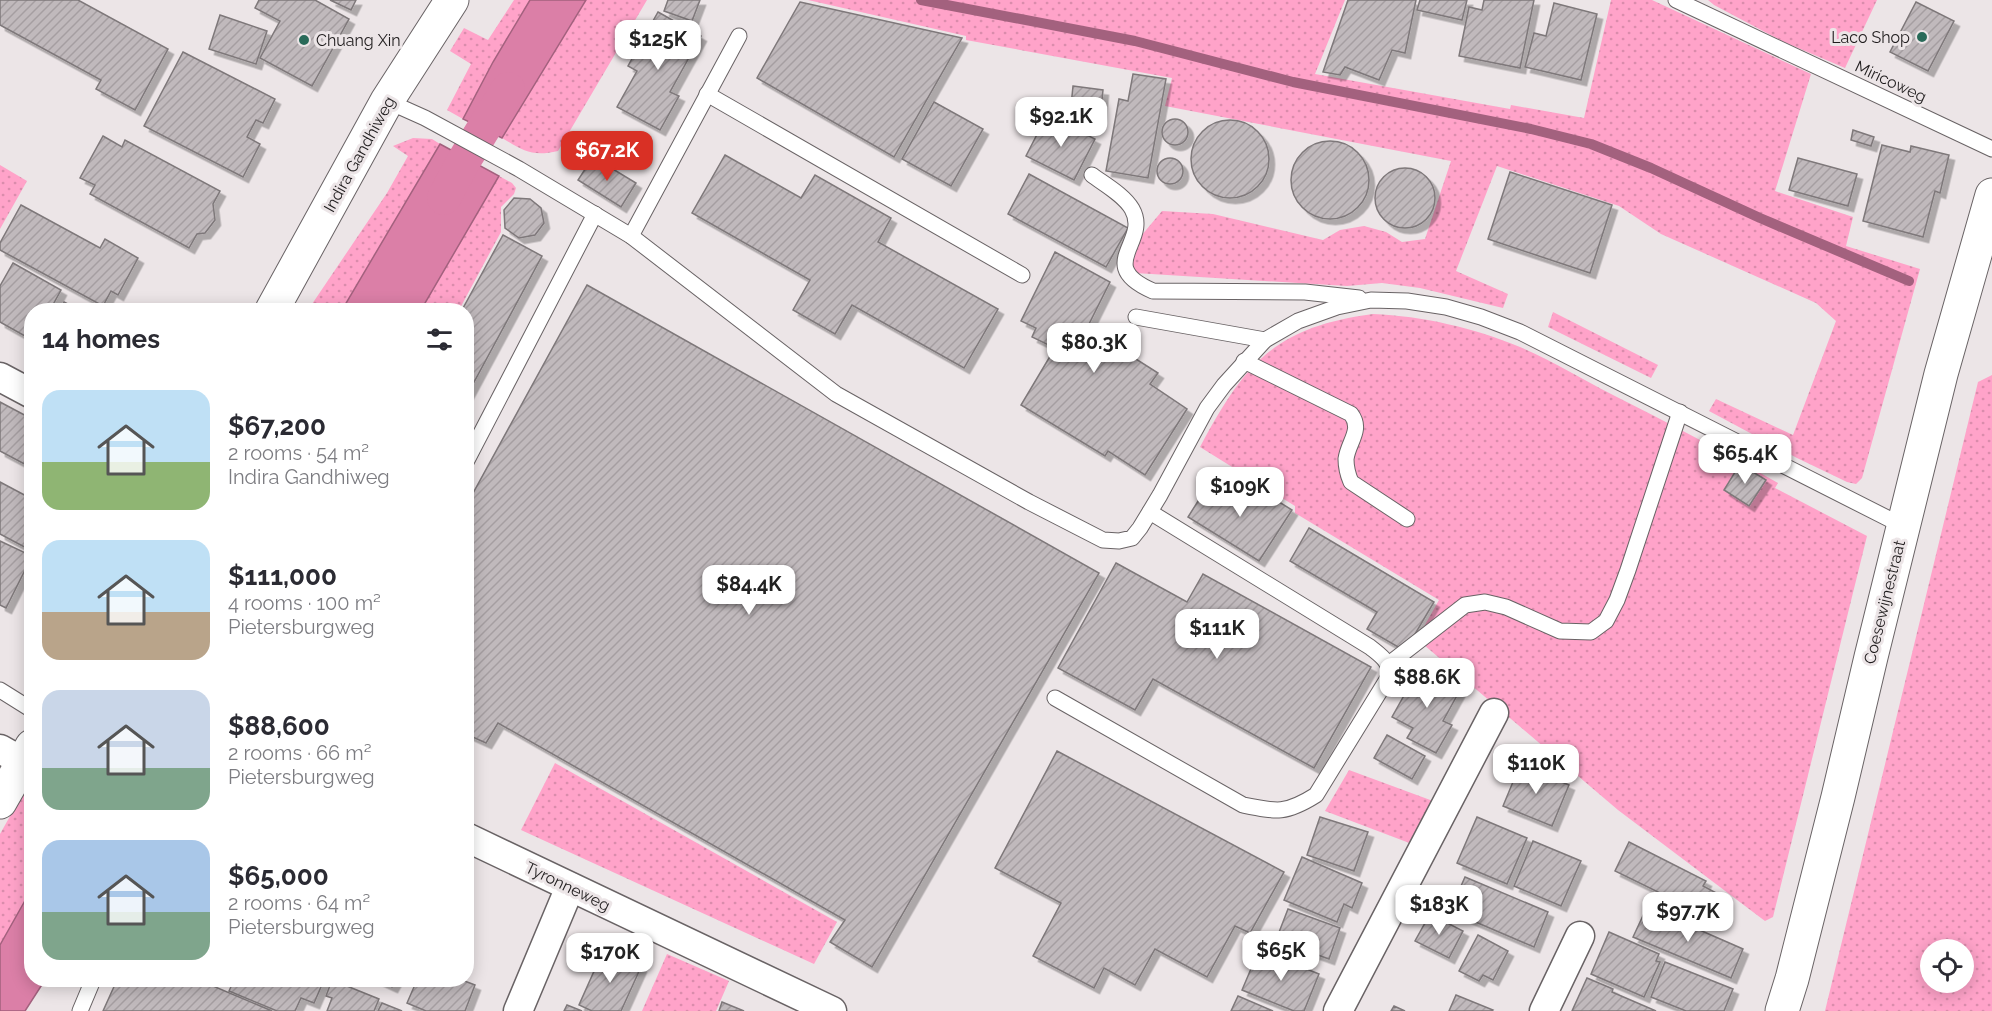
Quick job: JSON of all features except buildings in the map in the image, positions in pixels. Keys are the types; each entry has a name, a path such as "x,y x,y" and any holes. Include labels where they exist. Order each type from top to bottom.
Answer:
{"main road":[{"name":"Indira Gandhiweg","path":"276,303 387,101 452,0"},
{"name":"Coesewijnestraat","path":"1782,1011 1795,968 1941,374 1992,195"},
{"path":"0,802 18,752"}],"street":[{"path":"0,377 24,390"},
{"path":"1338,1011 1494,713"},
{"name":"Tyronneweg","path":"474,841 832,1011"},
{"path":"518,1011 570,887"},
{"path":"1544,1011 1580,936"}],"lane":[{"name":"Miricoweg","path":"1676,0 1992,149"},
{"path":"631,236 739,36"},
{"path":"707,94 1022,275"},
{"path":"387,101 425,118 519,169 631,236 836,394 1029,502 1103,540 1132,538 1150,512 1207,408 1244,361 1266,340 1298,321 1337,307 1371,300"},
{"path":"1092,175 1131,207 1135,217 1135,226 1133,237 1127,248 1125,267 1127,273 1138,285 1153,291 1305,292 1371,300 1407,301 1480,317 1520,332 1903,526"},
{"path":"474,447 595,214"},
{"path":"1136,317 1266,340"},
{"path":"1244,361 1351,414 1356,425 1356,434 1346,458 1347,474 1351,482 1407,519"},
{"path":"1389,663 1465,605 1485,602 1506,607 1560,631 1591,632 1606,621 1628,570 1680,412"},
{"path":"1055,698 1243,805 1273,811 1298,806 1316,795 1388,678 1389,663 1370,647 1150,512"},
{"path":"0,690 24,705"},
{"path":"80,1011 90,987"}],"shaded area":[{"path":"514,0 530,0 493,62 463,119 447,110 471,64 450,51 464,28 488,40"},
{"path":"530,0 586,0 502,138 463,119 493,62"},
{"path":"586,0 647,0 558,151 528,152 502,138"},
{"path":"808,0 1345,0 1315,74 1510,109 1511,105 1584,118 1611,0 1652,0 1811,74 1775,191 1853,217 1846,246 1920,269 1862,478 1856,484 1847,482 1709,411 1716,399 1793,435 1836,321 1816,303 1661,234 1619,206 1497,166 1456,271 1508,294 1503,308 1420,288 1382,283 1347,286 1135,273 1129,269 1136,242 1162,211 1213,214 1323,240 1340,230 1364,226 1386,232 1402,242 1425,239 1451,161 1165,106 1172,78 966,40 966,36"},
{"path":"1708,0 1877,0 1845,68 1784,42"},
{"path":"413,138 432,139 440,144 346,303 313,303 387,193 408,156 393,146"},
{"path":"440,144 499,176 425,303 346,303"},
{"path":"0,165 27,181 0,229"},
{"path":"499,176 512,183 516,188 514,194 501,207 501,232 463,303 425,303"},
{"path":"1553,312 1658,365 1651,378 1548,327"},
{"path":"1373,314 1411,317 1448,324 1520,347 1717,449 1778,483 1775,488 1867,536 1773,917 1765,921 1618,810 1417,639 1439,600 1295,513 1295,506 1200,447 1232,393 1249,371 1267,354 1287,340 1311,328"},
{"path":"1992,375 1992,1011 1825,1011 1978,382"},
{"path":"555,763 837,922 814,964 521,830"},
{"path":"1349,770 1433,801 1412,844 1325,811"},
{"path":"24,791 24,902 0,945 0,834"},
{"path":"24,902 24,987 40,987 25,1011 0,1011 0,945"},
{"path":"667,954 729,981 716,1011 642,1011"}],"waterway":[{"path":"921,0 1135,41 1293,82 1531,129 1591,144 1909,281"},
{"path":"444,198 463,162 508,89"}],"place":[{"name":"Laco Shop","path":"1922,37"},
{"name":"Chuang Xin","path":"304,40"}]}
